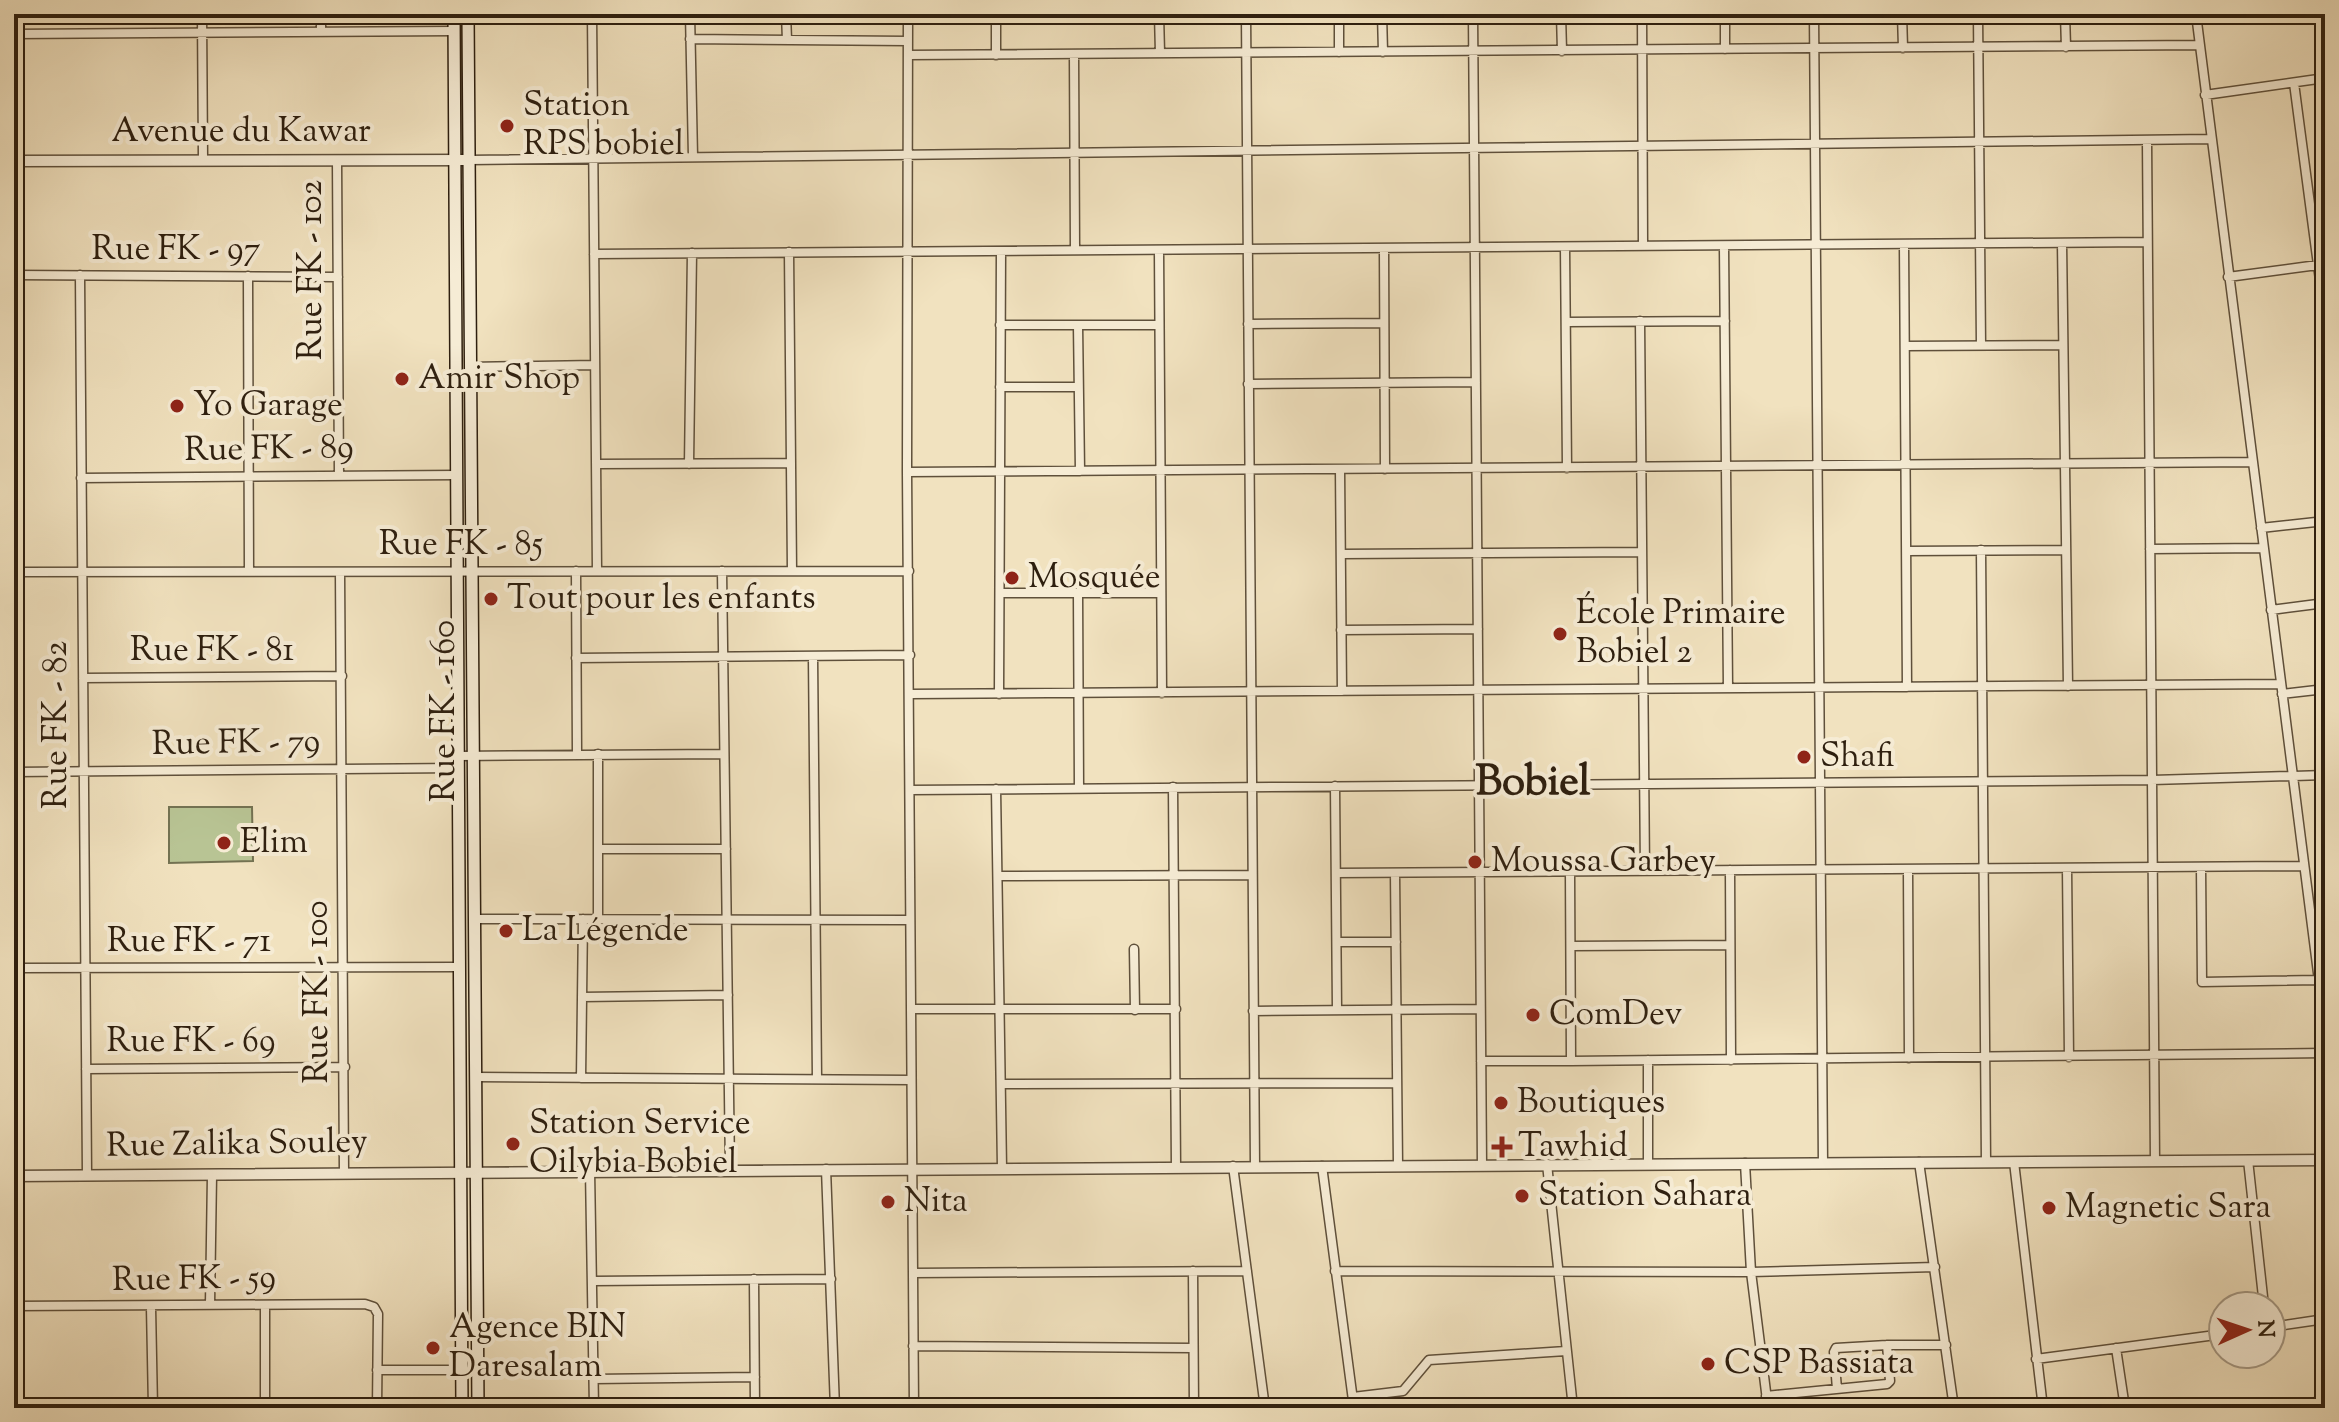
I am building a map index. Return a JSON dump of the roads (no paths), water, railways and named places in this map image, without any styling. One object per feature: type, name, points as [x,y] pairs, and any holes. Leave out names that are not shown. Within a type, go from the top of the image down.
[{"type":"main road","name":"Rue FK - 160","points":[[454,14],[462,1408]]},
{"type":"main road","name":"Rue FK - 160","points":[[468,14],[478,1408]]},
{"type":"street","points":[[202,14],[203,160]]},
{"type":"street","points":[[321,14],[321,32]]},
{"type":"street","points":[[592,14],[597,571]]},
{"type":"street","points":[[690,14],[693,157]]},
{"type":"street","points":[[786,14],[787,40]]},
{"type":"street","points":[[908,14],[907,472],[914,1408]]},
{"type":"street","points":[[996,14],[996,55]]},
{"type":"street","points":[[1159,14],[1160,53]]},
{"type":"street","points":[[1246,14],[1255,1166]]},
{"type":"street","points":[[1339,14],[1339,52]]},
{"type":"street","points":[[1382,14],[1383,52]]},
{"type":"street","points":[[1473,14],[1482,1165]]},
{"type":"street","points":[[1561,14],[1562,51]]},
{"type":"street","points":[[1642,14],[1643,246]]},
{"type":"street","points":[[1725,14],[1725,49]]},
{"type":"street","points":[[1814,14],[1823,1163]]},
{"type":"street","points":[[1902,14],[1903,48]]},
{"type":"street","points":[[1978,14],[1981,345]]},
{"type":"street","points":[[2065,14],[2066,47]]},
{"type":"street","points":[[2196,14],[2325,1028]]},
{"type":"street","points":[[14,34],[454,31]]},
{"type":"street","points":[[690,39],[908,41]]},
{"type":"street","points":[[908,55],[2200,45]]},
{"type":"street","points":[[1074,54],[1075,250]]},
{"type":"street","points":[[2205,95],[2325,78]]},
{"type":"street","points":[[2294,83],[2322,265],[2325,318]]},
{"type":"street","points":[[469,160],[2210,139]]},
{"type":"street","points":[[2147,140],[2155,1161]]},
{"type":"street","name":"Rue FK - 102","points":[[337,160],[339,476]]},
{"type":"street","name":"Avenue du Kawar","points":[[14,161],[469,160]]},
{"type":"street","points":[[594,254],[2147,242]]},
{"type":"street","points":[[2062,243],[2068,686]]},
{"type":"street","points":[[1904,244],[1907,687]]},
{"type":"street","points":[[1724,246],[1728,688]]},
{"type":"street","points":[[1565,247],[1567,468]]},
{"type":"street","points":[[1384,248],[1385,469]]},
{"type":"street","points":[[1159,250],[1158,471],[1162,693]]},
{"type":"street","points":[[999,694],[1001,251]]},
{"type":"street","points":[[789,252],[792,571]]},
{"type":"street","points":[[689,464],[692,253]]},
{"type":"street","points":[[2228,277],[2322,265]]},
{"type":"street","name":"Rue FK - 97","points":[[14,275],[338,277]]},
{"type":"street","name":"Rue FK - 82","points":[[80,275],[87,1175]]},
{"type":"street","points":[[248,276],[249,572]]},
{"type":"street","points":[[1640,321],[1645,871]]},
{"type":"street","points":[[1566,322],[1725,321]]},
{"type":"street","points":[[1248,324],[1384,323]]},
{"type":"street","points":[[1000,325],[1159,325]]},
{"type":"street","points":[[1078,325],[1080,471]]},
{"type":"street","points":[[1905,346],[2063,345]]},
{"type":"street","points":[[470,367],[595,365]]},
{"type":"street","points":[[1248,384],[1476,382]]},
{"type":"street","points":[[1000,387],[1078,387]]},
{"type":"street","points":[[907,472],[2252,462]]},
{"type":"street","points":[[596,464],[791,463]]},
{"type":"street","points":[[1340,469],[1342,691]]},
{"type":"street","name":"Rue FK - 89","points":[[81,478],[457,475]]},
{"type":"street","points":[[2261,528],[2325,521]]},
{"type":"street","points":[[2150,549],[2263,548]]},
{"type":"street","points":[[1981,550],[1986,1162]]},
{"type":"street","points":[[1906,551],[2066,550]]},
{"type":"street","points":[[1341,554],[1642,552]]},
{"type":"street","points":[[576,571],[577,754]]},
{"type":"street","points":[[722,571],[730,1169]]},
{"type":"street","name":"Rue FK - 85","points":[[14,572],[909,571]]},
{"type":"street","name":"Rue FK - 100","points":[[340,572],[344,1172]]},
{"type":"street","points":[[1000,593],[1161,593]]},
{"type":"street","points":[[1078,593],[1079,788]]},
{"type":"street","points":[[2271,610],[2325,603]]},
{"type":"street","points":[[1341,630],[1478,629]]},
{"type":"street","points":[[576,658],[910,655]]},
{"type":"street","points":[[813,656],[817,1079]]},
{"type":"street","name":"Rue FK - 81","points":[[83,678],[342,676]]},
{"type":"street","points":[[910,694],[2281,684]]},
{"type":"street","points":[[2282,694],[2325,689]]},
{"type":"street","points":[[598,754],[598,919]]},
{"type":"street","name":"Rue FK - 79","points":[[14,772],[342,769],[458,762],[473,755],[724,754]]},
{"type":"street","points":[[910,790],[2152,780],[2325,775]]},
{"type":"street","points":[[1335,786],[1337,1010]]},
{"type":"street","points":[[1173,787],[1176,1167]]},
{"type":"street","points":[[996,789],[1002,1168]]},
{"type":"street","points":[[598,849],[726,849]]},
{"type":"street","points":[[1336,873],[2304,866]]},
{"type":"street","points":[[2201,867],[2202,982],[2319,980]]},
{"type":"street","points":[[2067,868],[2069,1057]]},
{"type":"street","points":[[1908,869],[1909,1058]]},
{"type":"street","points":[[1730,870],[1731,1060]]},
{"type":"street","points":[[1570,872],[1571,1061]]},
{"type":"street","points":[[1395,873],[1398,1165]]},
{"type":"street","points":[[998,876],[1252,875]]},
{"type":"street","points":[[475,919],[910,920]]},
{"type":"street","points":[[581,1078],[583,919]]},
{"type":"street","points":[[1337,942],[1396,942]]},
{"type":"street","points":[[1571,946],[1730,945]]},
{"type":"street","points":[[1134,949],[1135,1010]]},
{"type":"street","name":"Rue FK - 71","points":[[14,968],[460,967]]},
{"type":"street","points":[[582,997],[728,995]]},
{"type":"street","points":[[911,1009],[1176,1009]]},
{"type":"street","points":[[1253,1011],[1480,1009]]},
{"type":"street","points":[[1481,1061],[2325,1053]]},
{"type":"street","points":[[1648,1060],[1648,1164]]},
{"type":"street","name":"Rue FK - 69","points":[[86,1069],[345,1067]]},
{"type":"street","points":[[476,1077],[911,1080]]},
{"type":"street","points":[[1001,1084],[1176,1086],[1397,1083]]},
{"type":"street","points":[[2248,1160],[2262,1290]]},
{"type":"street","name":"Rue Zalika Souley","points":[[14,1176],[2325,1160]]},
{"type":"street","points":[[1919,1162],[1954,1408]]},
{"type":"street","points":[[2014,1162],[2043,1408]]},
{"type":"street","points":[[1745,1163],[1751,1272],[1768,1408]]},
{"type":"street","points":[[1547,1164],[1573,1408]]},
{"type":"street","points":[[1233,1166],[1265,1408]]},
{"type":"street","points":[[1322,1166],[1354,1408]]},
{"type":"street","points":[[826,1169],[835,1408]]},
{"type":"street","points":[[590,1170],[594,1408]]},
{"type":"street","points":[[210,1305],[212,1175]]},
{"type":"street","points":[[1335,1271],[1751,1272],[1935,1267]]},
{"type":"street","points":[[1193,1271],[1194,1408]]},
{"type":"street","points":[[913,1273],[1247,1271]]},
{"type":"street","points":[[754,1279],[755,1408]]},
{"type":"street","points":[[593,1281],[831,1279]]},
{"type":"street","name":"Rue FK - 59","points":[[14,1306],[365,1304],[374,1307],[378,1314],[377,1370]]},
{"type":"street","points":[[265,1305],[265,1408]]},
{"type":"street","points":[[151,1307],[153,1408]]},
{"type":"street","points":[[2287,1325],[2325,1319]]},
{"type":"street","points":[[2036,1359],[2207,1336]]},
{"type":"street","points":[[1766,1396],[1888,1384],[1887,1345]]},
{"type":"street","points":[[1837,1389],[1836,1348],[1946,1345]]},
{"type":"street","points":[[913,1346],[1193,1348]]},
{"type":"street","points":[[2116,1348],[2125,1408]]},
{"type":"street","points":[[1353,1397],[1403,1391],[1429,1360],[1566,1351]]},
{"type":"street","points":[[377,1408],[377,1370],[463,1370]]},
{"type":"street","points":[[594,1379],[755,1377]]},
{"type":"street","points":[[2270,1408],[2325,1401]]},
{"type":"place","name":"Station RPS bobiel","points":[[507,126]]},
{"type":"place","name":"Amir Shop","points":[[402,379]]},
{"type":"place","name":"Yo Garage","points":[[177,406]]},
{"type":"place","name":"Mosquée","points":[[1012,578]]},
{"type":"place","name":"Tout pour les enfants","points":[[491,599]]},
{"type":"place","name":"École Primaire Bobiel 2","points":[[1560,634]]},
{"type":"place","name":"Shafi","points":[[1804,757]]},
{"type":"place","name":"Elim","points":[[224,843]]},
{"type":"place","name":"Moussa Garbey","points":[[1475,862]]},
{"type":"place","name":"La Légende","points":[[506,931]]},
{"type":"place","name":"ComDev","points":[[1533,1015]]},
{"type":"place","name":"Boutiques","points":[[1501,1103]]},
{"type":"place","name":"Station Service Oilybia Bobiel","points":[[513,1144]]},
{"type":"place","name":"Tawhid","points":[[1502,1147]]},
{"type":"place","name":"Station Sahara","points":[[1522,1196]]},
{"type":"place","name":"Nita","points":[[888,1202]]},
{"type":"place","name":"Magnetic Sara","points":[[2049,1208]]},
{"type":"place","name":"Agence BIN Daresalam","points":[[433,1348]]},
{"type":"place","name":"CSP Bassiata","points":[[1708,1364]]},
{"type":"district","name":"Bobiel","points":[[1533,784]]}]
